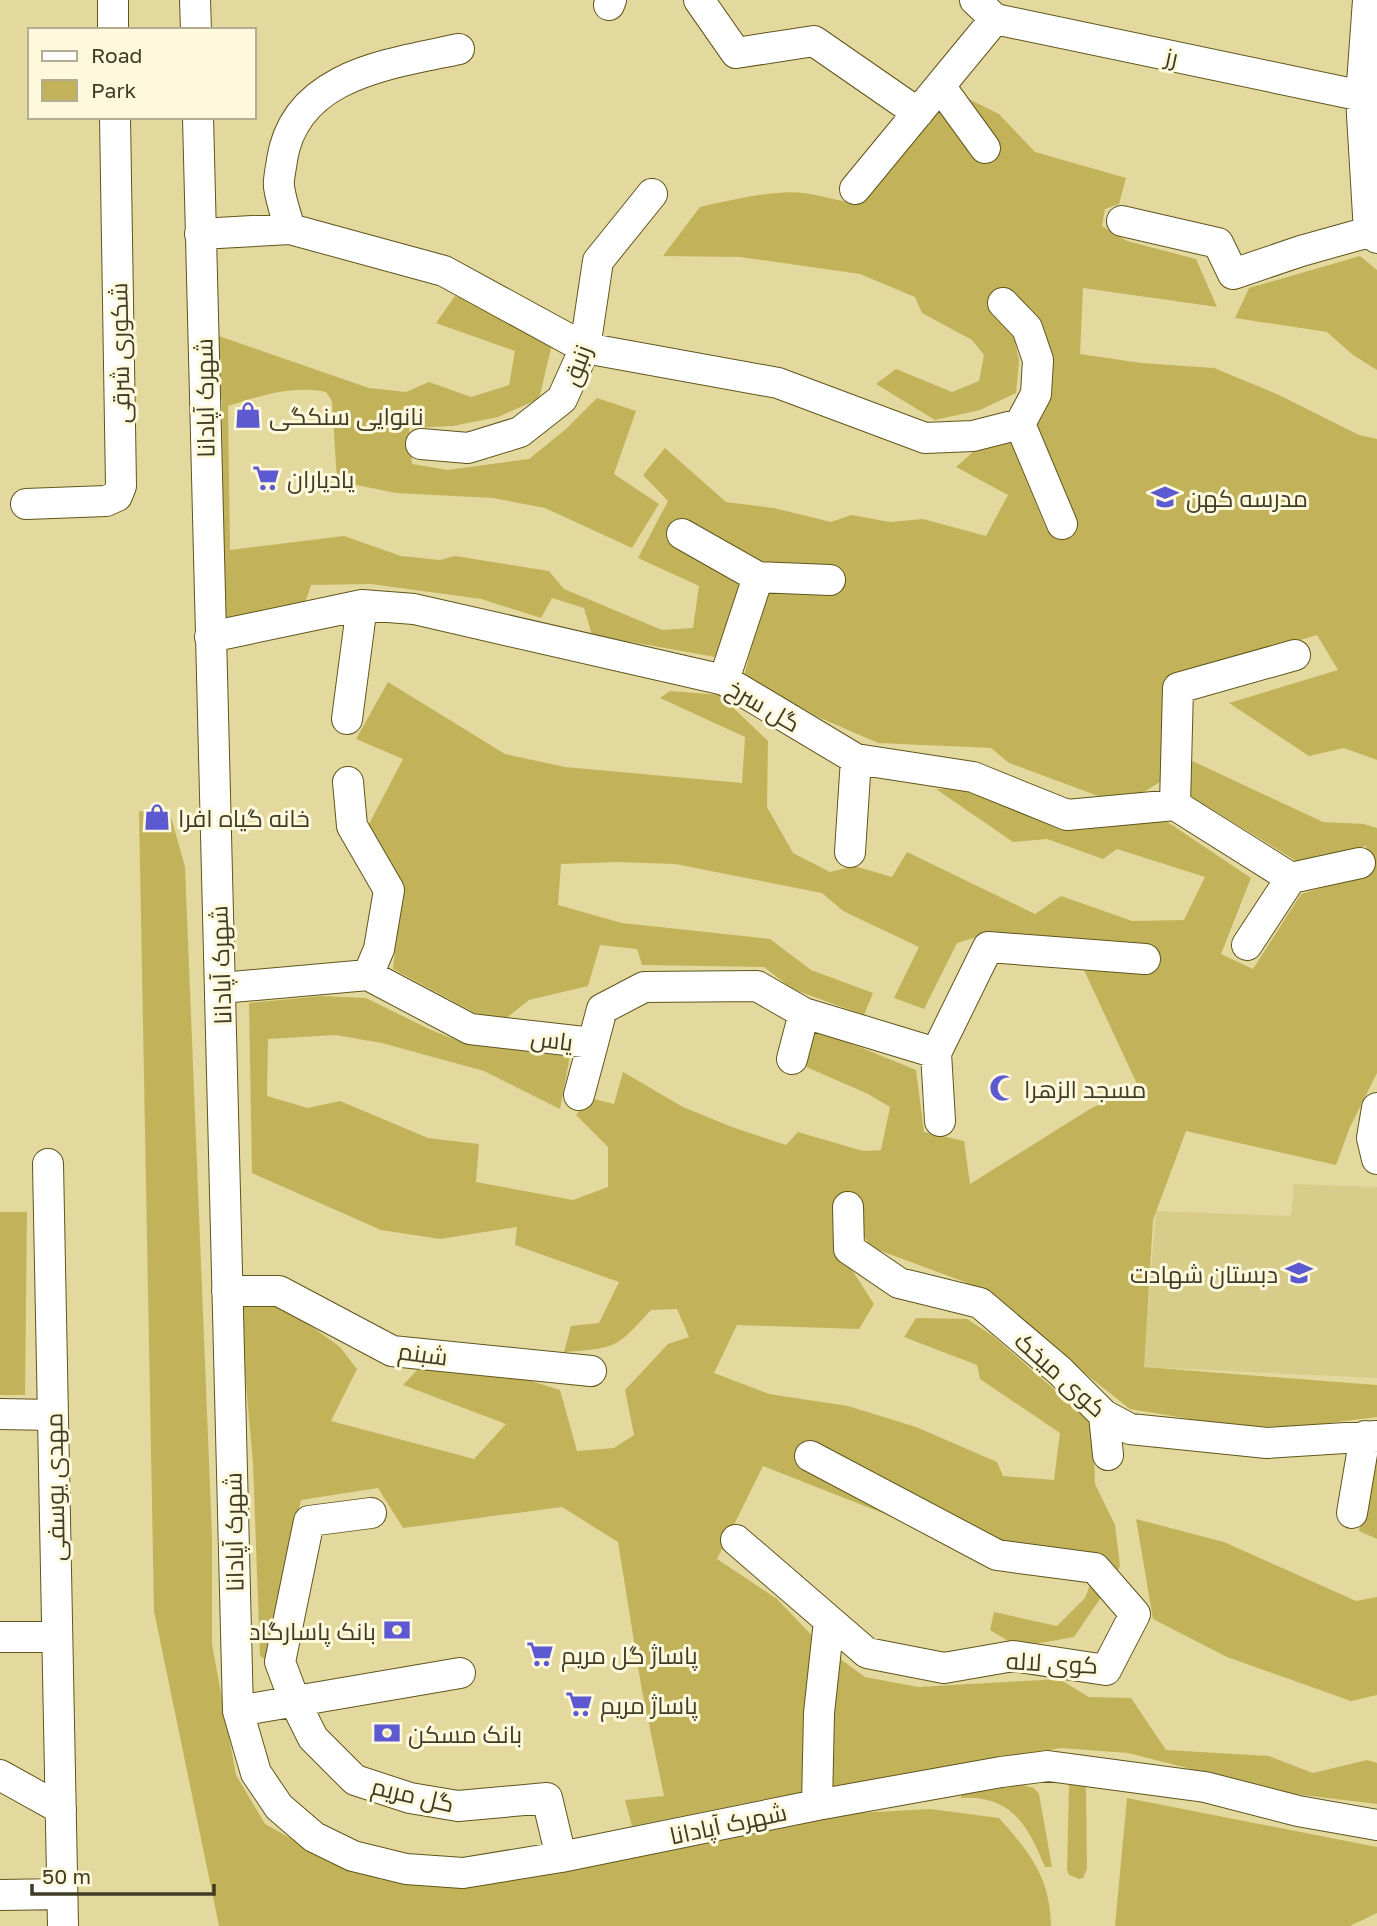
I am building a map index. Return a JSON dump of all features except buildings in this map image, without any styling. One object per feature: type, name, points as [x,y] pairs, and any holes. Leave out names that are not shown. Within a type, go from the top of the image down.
[{"type":"street","points":[[113,0],[113,28]]},
{"type":"street","points":[[195,0],[196,28]]},
{"type":"street","points":[[699,0],[736,53],[814,41],[918,113]]},
{"type":"street","points":[[1122,221],[1218,243],[1233,274],[1301,251],[1373,235],[1368,0]]},
{"type":"street","points":[[855,189],[940,86],[985,9]]},
{"type":"street","name":"رز","points":[[985,9],[1369,97]]},
{"type":"street","points":[[290,229],[278,185],[285,141],[309,103],[346,78],[387,65],[459,49]]},
{"type":"street","points":[[940,86],[985,148]]},
{"type":"street","name":"شکوری شرقی","points":[[26,504],[106,501],[117,496],[121,486],[115,119]]},
{"type":"street","name":"شهرک آپادانا","points":[[198,119],[238,1711],[256,1773],[279,1807],[314,1837],[353,1856],[406,1868],[463,1873],[561,1857],[817,1805],[1048,1766],[1205,1787],[1298,1811],[1377,1825]]},
{"type":"street","name":"زنبق","points":[[421,444],[468,448],[520,432],[562,398],[586,348],[598,261],[652,194]]},
{"type":"street","points":[[200,234],[290,229],[444,271],[586,348],[778,383],[925,438],[974,436],[1020,424],[1036,394],[1038,360],[1027,328],[1003,303]]},
{"type":"street","points":[[1020,424],[1062,524]]},
{"type":"street","points":[[682,534],[758,577],[830,580]]},
{"type":"street","points":[[724,680],[758,577]]},
{"type":"street","points":[[347,719],[362,605]]},
{"type":"street","name":"گل سرخ","points":[[210,637],[362,605],[414,609],[724,680],[856,759],[973,777],[1067,815],[1175,804]]},
{"type":"street","points":[[1292,878],[1175,804],[1178,688],[1295,654]]},
{"type":"street","points":[[849,852],[856,759]]},
{"type":"street","points":[[221,988],[368,975],[379,949],[389,890],[352,826],[348,782]]},
{"type":"street","points":[[1247,945],[1292,878],[1360,863]]},
{"type":"street","points":[[940,1121],[936,1053],[988,947],[1145,959]]},
{"type":"street","name":"یاس","points":[[368,975],[470,1029],[593,1043],[602,1009],[644,987],[757,986],[804,1013],[936,1053]]},
{"type":"street","points":[[792,1059],[804,1013]]},
{"type":"street","points":[[579,1095],[593,1043]]},
{"type":"street","points":[[1377,1108],[1372,1138],[1377,1159]]},
{"type":"street","name":"مهدی یوسفی","points":[[48,1164],[63,1926]]},
{"type":"street","name":"کوی میخک","points":[[848,1207],[849,1249],[899,1283],[980,1303],[1060,1371],[1104,1415],[1130,1429],[1267,1443],[1371,1436]]},
{"type":"street","name":"شبنم","points":[[227,1291],[279,1291],[392,1351],[591,1371]]},
{"type":"street","points":[[0,1414],[53,1415]]},
{"type":"street","points":[[1104,1415],[1108,1455]]},
{"type":"street","points":[[1352,1513],[1371,1436]]},
{"type":"street","name":"کوی لاله","points":[[736,1539],[867,1653],[944,1668],[1013,1656],[1106,1670],[1135,1614],[1096,1568],[997,1555],[810,1457]]},
{"type":"street","name":"گل مریم","points":[[371,1513],[309,1521],[280,1662],[295,1702],[313,1738],[355,1780],[410,1798],[458,1806],[547,1798],[561,1857]]},
{"type":"street","points":[[817,1805],[819,1713],[830,1620]]},
{"type":"street","points":[[0,1637],[57,1637]]},
{"type":"street","points":[[238,1711],[460,1673]]},
{"type":"street","points":[[0,1775],[61,1809]]},
{"type":"street","points":[[0,1895],[62,1894]]},
{"type":"shaded area","points":[[1294,1184],[1377,1187],[1377,1378],[1143,1367],[1156,1211],[1291,1216]]},
{"type":"green space","points":[[967,98],[999,114],[1035,152],[1126,178],[1119,204],[1105,209],[1102,226],[1127,241],[1196,259],[1217,307],[1083,288],[1080,354],[1141,363],[1214,368],[1279,395],[1359,435],[1377,439],[1377,760],[1344,748],[1309,756],[1229,703],[1338,670],[1317,635],[1171,679],[1166,778],[1141,794],[1101,797],[1009,763],[991,748],[878,743],[818,717],[744,676],[766,591],[763,565],[679,519],[666,539],[741,582],[715,657],[592,635],[584,608],[552,598],[541,618],[481,599],[371,584],[311,585],[304,606],[223,625],[222,404],[213,334],[369,388],[406,392],[429,382],[471,397],[509,385],[515,351],[436,323],[455,296],[502,312],[552,344],[539,399],[498,417],[453,426],[409,428],[412,464],[448,470],[529,459],[566,429],[597,398],[636,411],[614,474],[659,504],[632,548],[545,508],[493,498],[396,493],[337,481],[332,401],[326,392],[302,390],[264,395],[228,406],[230,550],[344,536],[401,556],[440,560],[455,556],[549,571],[564,589],[662,630],[693,628],[699,586],[638,558],[668,501],[643,475],[665,448],[726,502],[774,508],[831,522],[851,515],[890,522],[923,519],[986,536],[1008,495],[956,467],[974,451],[1011,442],[1047,531],[1073,534],[1032,422],[1035,320],[1000,288],[989,300],[1013,332],[1019,361],[1016,393],[980,410],[935,420],[876,384],[896,369],[952,392],[979,381],[984,355],[972,340],[922,313],[915,297],[860,274],[740,257],[663,256],[700,207],[751,196],[792,192],[862,203],[938,105],[975,161],[992,159]]},
{"type":"green space","points":[[1360,256],[1377,270],[1377,370],[1353,355],[1327,332],[1235,318],[1249,288]]},
{"type":"green space","points":[[388,682],[505,754],[565,767],[742,783],[745,737],[660,698],[670,691],[720,695],[768,741],[767,807],[793,853],[830,872],[854,866],[892,877],[907,852],[1035,914],[1061,896],[1132,921],[1184,920],[1205,877],[1117,849],[1103,859],[1047,839],[1013,842],[936,789],[984,790],[1160,817],[1251,878],[1221,954],[1253,969],[1301,894],[1369,873],[1366,846],[1298,862],[1190,796],[1186,758],[1323,822],[1364,824],[1377,828],[1377,1073],[1350,1127],[1336,1165],[1186,1131],[1153,1220],[1144,1367],[1377,1385],[1377,1417],[1296,1427],[1232,1426],[1130,1409],[965,1282],[870,1247],[856,1220],[850,1192],[841,1200],[841,1253],[874,1304],[859,1329],[737,1325],[714,1373],[769,1394],[848,1406],[916,1427],[997,1462],[1003,1476],[1054,1480],[1060,1433],[980,1379],[977,1365],[904,1337],[916,1318],[967,1319],[993,1336],[1093,1423],[1095,1484],[1115,1525],[1120,1566],[1074,1637],[1018,1647],[990,1630],[994,1612],[1057,1626],[1085,1598],[1093,1577],[918,1527],[763,1466],[717,1559],[777,1599],[820,1644],[865,1677],[918,1687],[1059,1679],[1089,1697],[1131,1698],[1166,1750],[1269,1756],[1313,1773],[1367,1760],[1377,1763],[1377,1804],[1286,1793],[1128,1753],[1061,1748],[766,1799],[632,1826],[625,1800],[664,1796],[642,1691],[618,1542],[562,1507],[403,1528],[378,1488],[301,1500],[275,1627],[271,1663],[260,1656],[253,1463],[239,1304],[279,1303],[340,1347],[357,1369],[331,1421],[474,1459],[506,1424],[403,1385],[420,1367],[528,1380],[560,1390],[577,1451],[614,1448],[634,1435],[625,1390],[668,1344],[689,1337],[677,1309],[651,1310],[614,1344],[564,1352],[571,1326],[599,1323],[619,1282],[515,1245],[517,1227],[440,1239],[381,1230],[252,1173],[249,1003],[321,996],[366,998],[464,1043],[570,1056],[560,1109],[484,1071],[382,1043],[335,1035],[268,1039],[267,1096],[308,1108],[340,1101],[428,1138],[479,1144],[476,1182],[573,1200],[608,1187],[608,1147],[576,1115],[590,1098],[614,1104],[623,1072],[683,1107],[786,1145],[798,1132],[863,1151],[881,1150],[890,1107],[868,1094],[802,1065],[813,1028],[916,1070],[924,1132],[964,1141],[970,1184],[1090,1109],[1138,1086],[1083,968],[1155,968],[1153,945],[990,933],[957,943],[924,1009],[894,998],[919,947],[843,911],[822,893],[675,864],[561,864],[558,905],[622,923],[770,939],[811,970],[873,993],[864,1015],[792,989],[764,967],[642,965],[637,949],[600,945],[588,986],[529,1000],[504,1020],[475,1013],[393,969],[402,881],[368,826],[403,759],[356,739]]},
{"type":"green space","points":[[139,811],[171,817],[185,867],[212,1536],[212,1644],[236,1775],[265,1824],[319,1854],[382,1880],[458,1888],[653,1854],[840,1814],[930,1809],[999,1818],[1036,1867],[1047,1893],[1051,1926],[219,1926],[154,1611]]},
{"type":"green space","points":[[0,1212],[27,1212],[25,1395],[0,1395]]},
{"type":"green space","points":[[1377,1455],[1377,1539],[1359,1531]]},
{"type":"green space","points":[[1136,1519],[1224,1542],[1356,1601],[1377,1597],[1377,1695],[1351,1701],[1227,1657],[1153,1619]]},
{"type":"green space","points":[[1070,1783],[1085,1784],[1086,1790],[1087,1869],[1083,1878],[1079,1879],[1069,1875],[1067,1870]]},
{"type":"green space","points":[[1022,1785],[1034,1788],[1039,1794],[1052,1867],[1045,1867],[1024,1826],[1006,1808],[979,1798],[961,1798],[961,1789]]},
{"type":"green space","points":[[1127,1798],[1377,1847],[1377,1913],[1350,1926],[1115,1926]]},
{"type":"place","name":"نانوایی سنکگی","points":[[248,415]]},
{"type":"place","name":"یادیاران","points":[[266,478]]},
{"type":"place","name":"مدرسه کهن","points":[[1165,497]]},
{"type":"place","name":"خانه گیاه افرا","points":[[157,817]]},
{"type":"place","name":"مسجد الزهرا","points":[[1003,1088]]},
{"type":"place","name":"دبستان شهادت","points":[[1299,1273]]},
{"type":"place","name":"بانک پاسارگاد","points":[[397,1630]]},
{"type":"place","name":"پاساژ گل مریم","points":[[540,1654]]},
{"type":"place","name":"پاساژ مریم","points":[[579,1704]]},
{"type":"place","name":"بانک مسکن","points":[[387,1733]]}]
